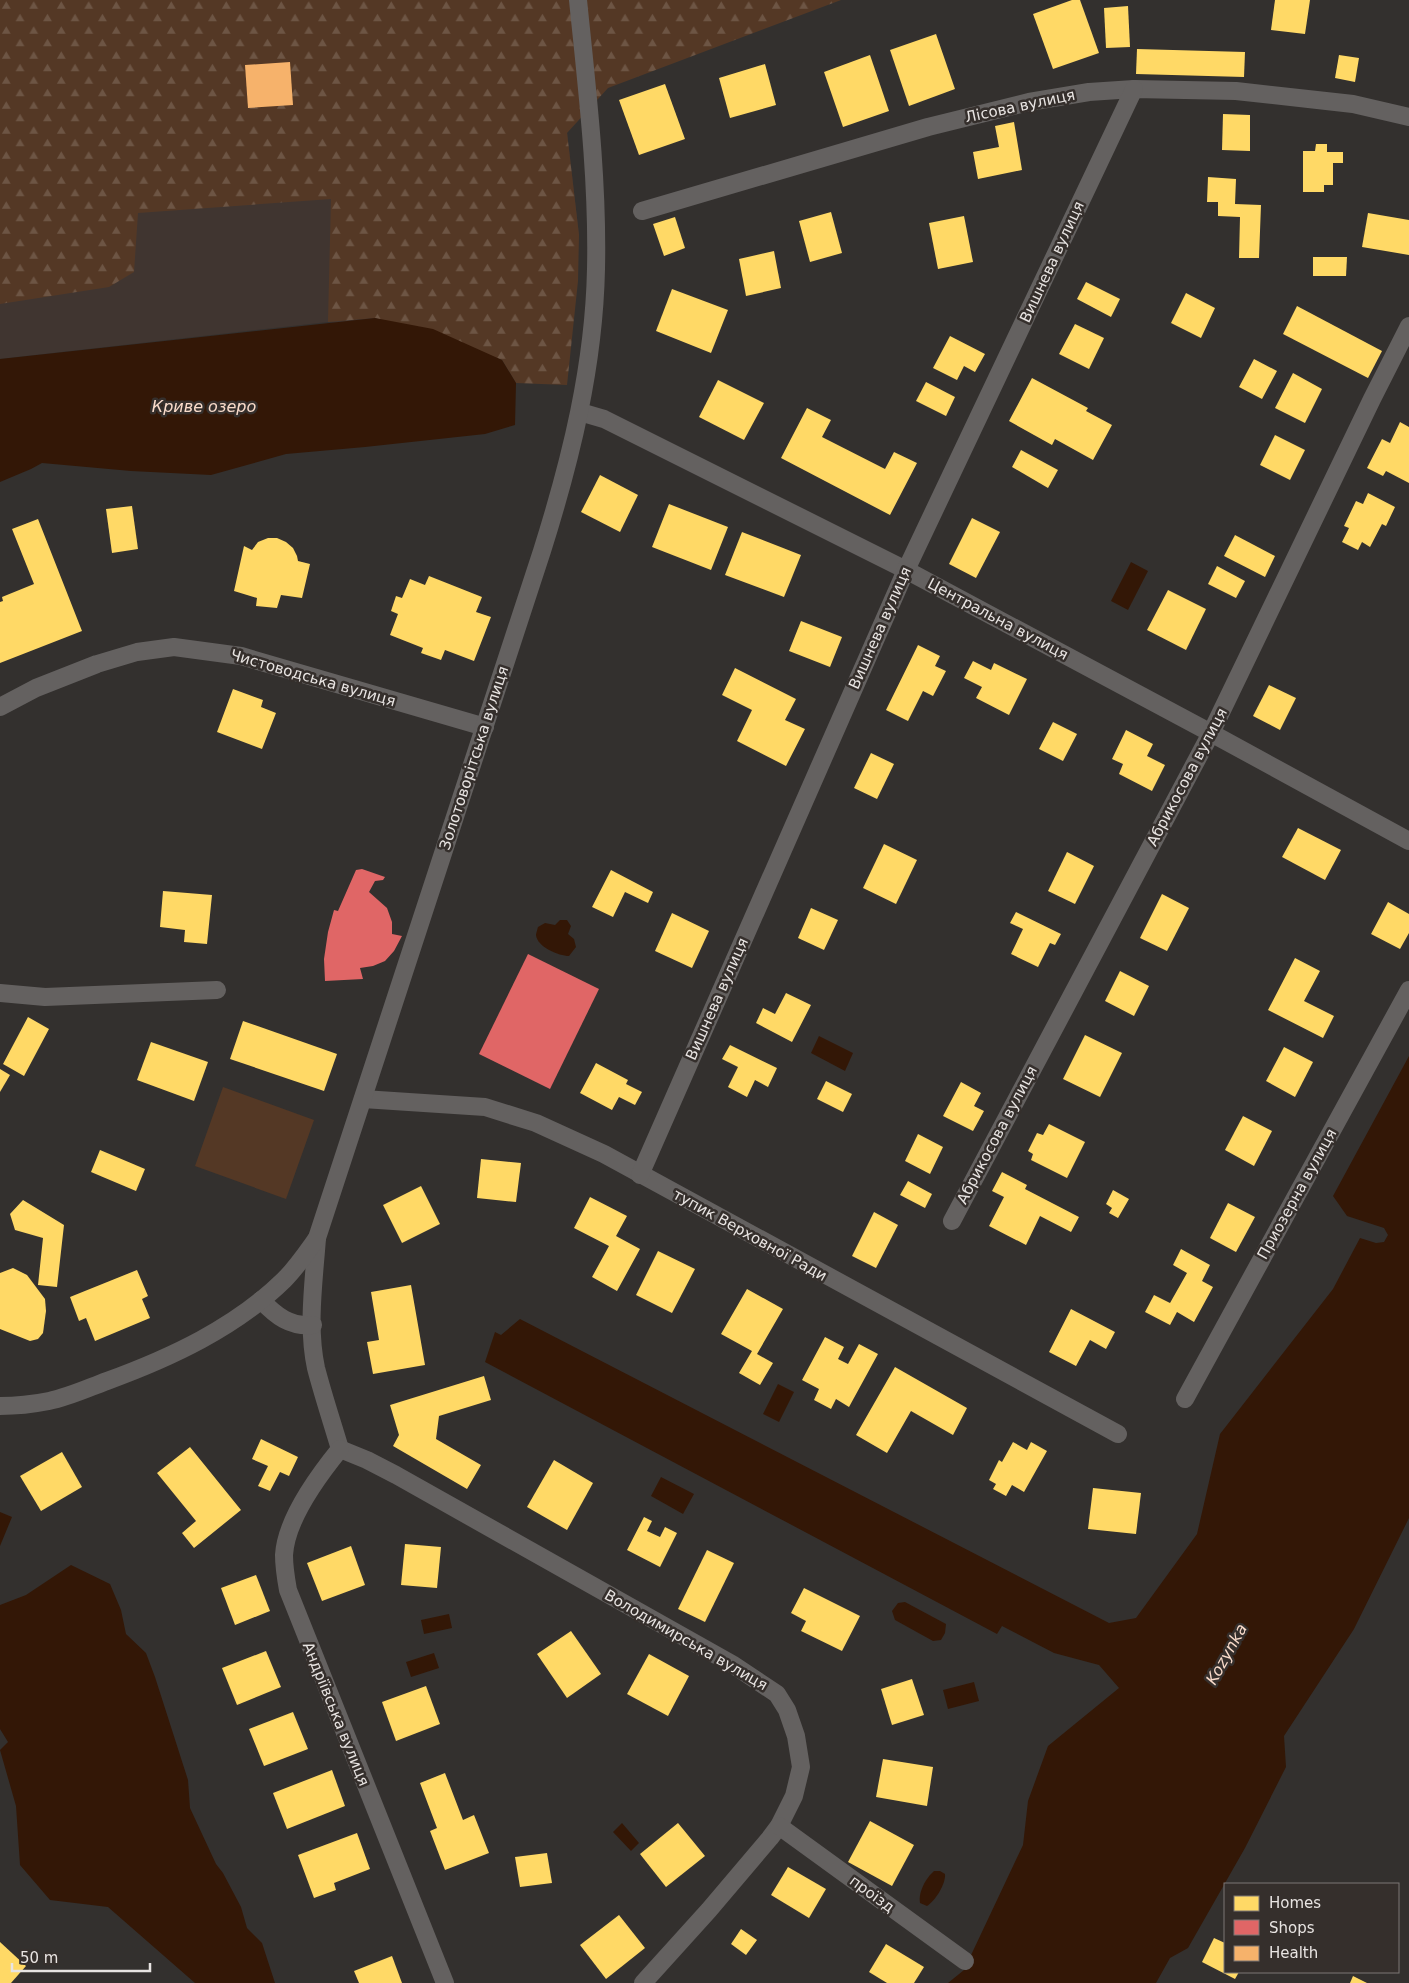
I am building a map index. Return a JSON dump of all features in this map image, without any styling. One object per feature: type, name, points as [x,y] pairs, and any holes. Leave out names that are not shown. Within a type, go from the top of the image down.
[{"type":"street","name":"Золотоворітська вулиця","points":[[340,1449],[316,1368],[313,1325],[317,1238],[554,513],[580,412],[592,323],[596,269],[594,165],[578,0]]},
{"type":"street","name":"Лісова вулиця","points":[[642,210],[979,114],[1029,102],[1089,92],[1134,89],[1236,91],[1353,104],[1409,117]]},
{"type":"street","name":"Вишнева вулиця","points":[[640,1174],[906,570],[1134,89]]},
{"type":"street","name":"Абрикосова вулиця","points":[[952,1221],[1211,733],[1409,326]]},
{"type":"street","name":"Центральна вулиця","points":[[580,412],[604,419],[906,570],[1211,733],[1409,842]]},
{"type":"street","name":"Чистоводська вулиця","points":[[0,707],[36,688],[97,664],[137,652],[174,647],[241,656],[485,727]]},
{"type":"street","points":[[0,992],[45,997],[217,990]]},
{"type":"street","name":"Приозерна вулиця","points":[[1186,1399],[1409,990]]},
{"type":"street","name":"тупик Верховної Ради","points":[[363,1099],[485,1107],[536,1123],[604,1154],[1118,1434]]},
{"type":"street","name":"Золотоворітська вулиця","points":[[0,1406],[49,1401],[72,1395],[140,1370],[205,1337],[261,1300],[296,1267],[317,1238]]},
{"type":"street","points":[[261,1300],[273,1313],[288,1323],[301,1326],[313,1325]]},
{"type":"street","name":"Володимирська вулиця","points":[[340,1449],[396,1475],[732,1664],[777,1694],[792,1722],[796,1736],[801,1767],[794,1796],[779,1826],[709,1910],[643,1983]]},
{"type":"street","name":"Андріївська вулиця","points":[[340,1449],[316,1478],[287,1537],[284,1554],[284,1572],[288,1590],[445,1983]]},
{"type":"street","name":"проїзд","points":[[779,1826],[965,1961]]},
{"type":"shaded area","points":[[0,0],[552,0],[579,235],[493,356],[433,329],[328,322],[0,359]]},
{"type":"green space","points":[[0,0],[841,0],[608,88],[567,133],[579,235],[578,281],[567,385],[516,383],[502,360],[375,318],[328,322],[331,199],[138,213],[134,272],[109,287],[0,304]]},
{"type":"green space","points":[[223,1087],[314,1120],[286,1199],[195,1166]]},
{"type":"water","name":"Криве озеро","points":[[375,318],[433,329],[502,360],[516,383],[515,425],[485,434],[286,454],[211,475],[131,471],[42,463],[0,482],[0,359]]},
{"type":"water","points":[[1131,562],[1148,571],[1128,610],[1111,601]]},
{"type":"water","points":[[560,920],[567,920],[571,926],[568,934],[574,939],[576,947],[569,956],[554,953],[544,947],[536,935],[538,927],[545,923],[555,925]]},
{"type":"water","points":[[819,1036],[853,1053],[845,1071],[811,1053]]},
{"type":"water","name":"Kozynka","points":[[1409,1056],[1409,1518],[1354,1629],[1284,1736],[1286,1767],[1245,1848],[1188,1948],[1170,1958],[1156,1983],[948,1983],[964,1970],[1023,1845],[1028,1801],[1048,1746],[1119,1688],[1099,1665],[1054,1653],[1002,1626],[997,1634],[485,1362],[495,1332],[501,1335],[520,1319],[1109,1623],[1136,1618],[1197,1534],[1220,1434],[1333,1289],[1360,1238],[1376,1243],[1384,1242],[1388,1235],[1384,1228],[1347,1216],[1333,1196]]},
{"type":"water","points":[[778,1384],[794,1392],[779,1422],[763,1414]]},
{"type":"water","points":[[661,1477],[694,1494],[683,1514],[651,1496]]},
{"type":"water","points":[[0,1512],[12,1517],[0,1546]]},
{"type":"water","points":[[71,1565],[110,1584],[121,1610],[126,1634],[146,1653],[188,1780],[190,1808],[216,1864],[223,1873],[241,1907],[247,1928],[262,1943],[275,1983],[195,1983],[108,1907],[50,1900],[20,1865],[16,1806],[0,1750],[8,1742],[0,1729],[0,1605],[26,1595]]},
{"type":"water","points":[[905,1602],[946,1624],[945,1633],[941,1640],[933,1641],[895,1620],[892,1611],[898,1603]]},
{"type":"water","points":[[449,1614],[452,1628],[424,1634],[421,1620]]},
{"type":"water","points":[[434,1653],[439,1668],[411,1677],[406,1662]]},
{"type":"water","points":[[974,1682],[979,1701],[948,1709],[943,1690]]},
{"type":"water","points":[[622,1823],[639,1843],[631,1851],[613,1832]]},
{"type":"water","points":[[934,1871],[940,1871],[945,1874],[944,1883],[927,1906],[920,1903],[920,1894],[928,1877]]},
{"type":"building: Homes","points":[[1072,0],[1080,0],[1099,53],[1053,69],[1033,14]]},
{"type":"building: Homes","points":[[1275,0],[1310,0],[1305,34],[1271,30]]},
{"type":"building: Homes","points":[[1128,6],[1130,47],[1106,48],[1104,8]]},
{"type":"building: Homes","points":[[936,34],[955,89],[909,106],[890,50]]},
{"type":"building: Homes","points":[[1137,49],[1245,52],[1244,77],[1136,74]]},
{"type":"building: Homes","points":[[870,55],[889,111],[843,127],[824,72]]},
{"type":"building: Homes","points":[[1339,55],[1359,58],[1355,82],[1335,78]]},
{"type":"building: Homes","points":[[765,64],[776,105],[730,118],[719,78]]},
{"type":"building: Homes","points":[[665,84],[685,139],[639,155],[619,100]]},
{"type":"building: Homes","points":[[1223,114],[1250,115],[1250,151],[1222,150]]},
{"type":"building: Homes","points":[[1014,122],[1022,170],[978,179],[973,152],[999,147],[995,126]]},
{"type":"building: Homes","points":[[1316,144],[1327,144],[1327,152],[1343,152],[1343,163],[1333,163],[1333,185],[1324,185],[1324,192],[1303,192],[1303,151],[1315,151]]},
{"type":"building: Homes","points":[[1208,177],[1236,179],[1235,204],[1261,205],[1259,258],[1239,258],[1240,217],[1218,216],[1218,202],[1207,202]]},
{"type":"building: Homes","points":[[831,212],[842,253],[810,262],[799,221]]},
{"type":"building: Homes","points":[[1368,213],[1409,220],[1409,255],[1362,247]]},
{"type":"building: Homes","points":[[964,216],[973,262],[938,269],[929,223]]},
{"type":"building: Homes","points":[[675,217],[685,248],[664,256],[653,224]]},
{"type":"building: Homes","points":[[774,251],[781,288],[746,296],[739,259]]},
{"type":"building: Homes","points":[[1313,257],[1347,257],[1346,276],[1313,276]]},
{"type":"building: Homes","points":[[1086,282],[1120,299],[1111,317],[1077,299]]},
{"type":"building: Homes","points":[[672,289],[728,310],[711,353],[656,331]]},
{"type":"building: Homes","points":[[1186,293],[1215,308],[1201,338],[1171,323]]},
{"type":"building: Homes","points":[[1297,306],[1382,351],[1368,378],[1283,334]]},
{"type":"building: Homes","points":[[1075,324],[1104,338],[1089,369],[1059,354]]},
{"type":"building: Homes","points":[[950,336],[985,354],[975,372],[964,366],[957,380],[933,368]]},
{"type":"building: Homes","points":[[1254,359],[1277,371],[1262,399],[1239,387]]},
{"type":"building: Homes","points":[[1293,373],[1322,389],[1305,423],[1275,408]]},
{"type":"building: Homes","points":[[1032,378],[1088,408],[1086,411],[1112,425],[1093,460],[1055,439],[1052,445],[1009,421]]},
{"type":"building: Homes","points":[[718,380],[764,403],[744,440],[699,417]]},
{"type":"building: Homes","points":[[926,382],[955,397],[946,416],[916,401]]},
{"type":"building: Homes","points":[[807,408],[831,420],[822,437],[885,469],[894,452],[917,463],[890,515],[781,458]]},
{"type":"building: Homes","points":[[1400,422],[1409,427],[1409,483],[1386,471],[1383,476],[1367,468],[1382,439],[1390,443]]},
{"type":"building: Homes","points":[[1275,435],[1305,450],[1290,480],[1260,465]]},
{"type":"building: Homes","points":[[1021,450],[1058,470],[1048,488],[1012,467]]},
{"type":"building: Homes","points":[[600,475],[638,495],[620,532],[581,512]]},
{"type":"building: Homes","points":[[1368,493],[1395,507],[1386,526],[1382,524],[1370,547],[1362,542],[1358,550],[1342,542],[1349,528],[1344,526],[1356,501],[1363,504]]},
{"type":"building: Homes","points":[[669,504],[728,527],[711,570],[652,547]]},
{"type":"building: Homes","points":[[132,506],[138,549],[112,553],[106,509]]},
{"type":"building: Homes","points":[[972,518],[1000,532],[976,578],[949,564]]},
{"type":"building: Homes","points":[[38,519],[82,631],[0,663],[0,602],[3,601],[2,597],[34,584],[12,529]]},
{"type":"building: Homes","points":[[742,532],[801,555],[784,597],[725,575]]},
{"type":"building: Homes","points":[[1235,535],[1275,556],[1265,577],[1224,556]]},
{"type":"building: Homes","points":[[268,538],[277,538],[286,542],[293,548],[298,561],[310,564],[302,598],[281,595],[277,608],[256,606],[257,598],[234,591],[244,546],[252,550],[258,542]]},
{"type":"building: Homes","points":[[1217,566],[1245,581],[1236,598],[1208,584]]},
{"type":"building: Homes","points":[[429,576],[482,597],[476,612],[491,617],[474,661],[445,650],[441,660],[421,653],[423,648],[390,635],[398,614],[391,611],[396,596],[402,598],[410,579],[425,585]]},
{"type":"building: Homes","points":[[1168,590],[1206,609],[1186,650],[1147,630]]},
{"type":"building: Homes","points":[[801,621],[842,637],[830,667],[789,651]]},
{"type":"building: Homes","points":[[918,645],[940,656],[935,666],[946,671],[933,696],[923,691],[908,721],[886,710]]},
{"type":"building: Homes","points":[[973,661],[991,670],[994,663],[1027,679],[1009,715],[976,698],[982,687],[964,678]]},
{"type":"building: Homes","points":[[735,668],[796,699],[785,720],[805,729],[786,766],[737,741],[752,710],[722,695]]},
{"type":"building: Homes","points":[[1269,685],[1296,698],[1280,730],[1253,716]]},
{"type":"building: Homes","points":[[233,689],[263,700],[261,707],[276,713],[262,749],[217,732]]},
{"type":"building: Homes","points":[[1053,722],[1077,734],[1063,761],[1039,749]]},
{"type":"building: Homes","points":[[1126,730],[1153,744],[1147,756],[1165,765],[1152,791],[1119,774],[1123,764],[1112,759]]},
{"type":"building: Homes","points":[[871,753],[894,764],[877,799],[854,788]]},
{"type":"building: Homes","points":[[1298,828],[1341,850],[1325,880],[1282,857]]},
{"type":"building: Homes","points":[[884,844],[917,860],[896,904],[863,888]]},
{"type":"building: Homes","points":[[1067,852],[1094,866],[1075,904],[1048,891]]},
{"type":"building: Homes","points":[[611,870],[653,892],[648,903],[625,892],[613,917],[592,907]]},
{"type":"building: Homes","points":[[163,891],[212,895],[207,944],[184,942],[185,930],[160,927]]},
{"type":"building: Homes","points":[[1162,894],[1189,908],[1167,951],[1140,938]]},
{"type":"building: Homes","points":[[1388,902],[1409,914],[1409,933],[1400,949],[1371,934]]},
{"type":"building: Homes","points":[[811,908],[838,920],[824,950],[798,938]]},
{"type":"building: Homes","points":[[1016,912],[1061,934],[1055,945],[1050,943],[1038,967],[1011,954],[1023,929],[1010,923]]},
{"type":"building: Homes","points":[[672,913],[709,931],[692,968],[655,951]]},
{"type":"building: Homes","points":[[1295,958],[1320,971],[1304,1001],[1334,1016],[1323,1038],[1268,1010]]},
{"type":"building: Homes","points":[[1120,971],[1149,986],[1134,1016],[1105,1001]]},
{"type":"building: Homes","points":[[786,993],[811,1005],[792,1042],[756,1023],[763,1008],[775,1014]]},
{"type":"building: Homes","points":[[28,1017],[49,1029],[24,1076],[3,1064]]},
{"type":"building: Homes","points":[[243,1021],[337,1054],[324,1091],[230,1059]]},
{"type":"building: Homes","points":[[1085,1035],[1122,1053],[1100,1097],[1063,1079]]},
{"type":"building: Homes","points":[[151,1042],[208,1062],[194,1101],[137,1080]]},
{"type":"building: Homes","points":[[730,1045],[777,1068],[768,1087],[755,1080],[747,1097],[728,1087],[738,1067],[722,1059]]},
{"type":"building: Homes","points":[[1284,1047],[1313,1062],[1295,1097],[1266,1081]]},
{"type":"building: Homes","points":[[596,1063],[628,1080],[626,1084],[642,1092],[635,1105],[619,1097],[612,1110],[580,1093]]},
{"type":"building: Homes","points":[[0,1069],[10,1075],[0,1092]]},
{"type":"building: Homes","points":[[826,1081],[852,1094],[843,1112],[817,1099]]},
{"type":"building: Homes","points":[[961,1082],[981,1093],[974,1106],[984,1111],[973,1131],[943,1116]]},
{"type":"building: Homes","points":[[1243,1116],[1272,1131],[1254,1166],[1225,1150]]},
{"type":"building: Homes","points":[[1049,1124],[1085,1142],[1067,1178],[1031,1160],[1033,1154],[1028,1151],[1037,1133],[1043,1135]]},
{"type":"building: Homes","points":[[918,1134],[943,1147],[930,1174],[905,1161]]},
{"type":"building: Homes","points":[[100,1150],[145,1169],[136,1191],[91,1172]]},
{"type":"building: Homes","points":[[481,1159],[521,1163],[516,1202],[477,1198]]},
{"type":"building: Homes","points":[[1002,1172],[1027,1185],[1025,1189],[1079,1217],[1071,1232],[1040,1216],[1026,1245],[989,1226],[1004,1197],[992,1191]]},
{"type":"building: Homes","points":[[908,1181],[932,1194],[925,1208],[900,1195]]},
{"type":"building: Homes","points":[[421,1186],[440,1224],[402,1243],[383,1205]]},
{"type":"building: Homes","points":[[1113,1190],[1129,1199],[1118,1218],[1109,1213],[1112,1208],[1106,1204]]},
{"type":"building: Homes","points":[[590,1197],[627,1216],[616,1236],[640,1249],[617,1291],[592,1277],[609,1246],[574,1228]]},
{"type":"building: Homes","points":[[23,1200],[64,1225],[57,1287],[38,1285],[43,1238],[15,1230],[10,1214]]},
{"type":"building: Homes","points":[[1228,1203],[1255,1217],[1236,1252],[1210,1238]]},
{"type":"building: Homes","points":[[874,1212],[898,1225],[876,1268],[852,1256]]},
{"type":"building: Homes","points":[[1181,1249],[1210,1265],[1202,1281],[1213,1287],[1194,1322],[1177,1312],[1170,1325],[1145,1312],[1154,1295],[1170,1303],[1187,1273],[1173,1265]]},
{"type":"building: Homes","points":[[658,1251],[695,1269],[672,1313],[636,1295]]},
{"type":"building: Homes","points":[[13,1268],[27,1275],[45,1299],[46,1311],[43,1333],[38,1339],[30,1341],[0,1329],[0,1273]]},
{"type":"building: Homes","points":[[137,1270],[148,1296],[142,1299],[150,1318],[95,1341],[86,1318],[79,1321],[70,1297]]},
{"type":"building: Homes","points":[[411,1285],[425,1365],[373,1374],[367,1342],[379,1340],[371,1292]]},
{"type":"building: Homes","points":[[747,1289],[783,1309],[757,1354],[773,1363],[760,1385],[739,1373],[752,1351],[721,1334]]},
{"type":"building: Homes","points":[[1071,1309],[1115,1332],[1106,1349],[1090,1340],[1076,1366],[1049,1352]]},
{"type":"building: Homes","points":[[825,1337],[844,1347],[838,1359],[848,1364],[859,1344],[878,1354],[849,1407],[836,1399],[831,1409],[814,1400],[819,1389],[802,1380]]},
{"type":"building: Homes","points":[[895,1367],[967,1408],[953,1435],[911,1411],[887,1453],[856,1435]]},
{"type":"building: Homes","points":[[484,1376],[491,1400],[439,1416],[436,1439],[481,1465],[467,1489],[393,1446],[399,1435],[390,1405]]},
{"type":"building: Homes","points":[[261,1439],[298,1457],[289,1476],[280,1472],[270,1491],[258,1486],[268,1466],[252,1459]]},
{"type":"building: Homes","points":[[1013,1442],[1027,1450],[1031,1442],[1047,1451],[1024,1492],[1012,1485],[1006,1496],[993,1489],[996,1484],[989,1480],[999,1460],[1002,1462]]},
{"type":"building: Homes","points":[[190,1447],[241,1510],[194,1548],[182,1533],[196,1521],[157,1473]]},
{"type":"building: Homes","points":[[62,1452],[82,1487],[41,1511],[20,1476]]},
{"type":"building: Homes","points":[[554,1460],[593,1483],[567,1530],[527,1507]]},
{"type":"building: Homes","points":[[1093,1488],[1141,1493],[1136,1534],[1088,1529]]},
{"type":"building: Homes","points":[[644,1517],[652,1521],[647,1531],[660,1537],[665,1527],[677,1533],[660,1567],[627,1550]]},
{"type":"building: Homes","points":[[405,1544],[441,1547],[437,1588],[401,1585]]},
{"type":"building: Homes","points":[[351,1546],[365,1585],[322,1601],[307,1563]]},
{"type":"building: Homes","points":[[707,1550],[734,1563],[705,1622],[678,1609]]},
{"type":"building: Homes","points":[[256,1575],[270,1611],[235,1625],[221,1588]]},
{"type":"building: Homes","points":[[804,1588],[860,1616],[842,1651],[801,1631],[806,1621],[791,1613]]},
{"type":"building: Homes","points":[[571,1631],[601,1674],[567,1698],[537,1654]]},
{"type":"building: Homes","points":[[266,1651],[281,1687],[237,1705],[222,1668]]},
{"type":"building: Homes","points":[[649,1654],[689,1676],[668,1716],[627,1694]]},
{"type":"building: Homes","points":[[912,1679],[924,1715],[892,1725],[881,1689]]},
{"type":"building: Homes","points":[[426,1686],[440,1724],[396,1741],[382,1702]]},
{"type":"building: Homes","points":[[293,1712],[308,1749],[264,1766],[249,1729]]},
{"type":"building: Homes","points":[[883,1759],[933,1767],[927,1806],[876,1797]]},
{"type":"building: Homes","points":[[332,1770],[345,1806],[287,1829],[273,1793]]},
{"type":"building: Homes","points":[[445,1773],[463,1820],[474,1815],[489,1853],[445,1870],[430,1831],[437,1828],[420,1783]]},
{"type":"building: Homes","points":[[870,1821],[914,1845],[892,1886],[848,1862]]},
{"type":"building: Homes","points":[[678,1823],[705,1856],[666,1887],[640,1854]]},
{"type":"building: Homes","points":[[357,1833],[370,1869],[334,1883],[336,1890],[314,1898],[298,1855]]},
{"type":"building: Homes","points":[[547,1853],[552,1883],[520,1887],[515,1857]]},
{"type":"building: Homes","points":[[788,1867],[826,1889],[809,1918],[771,1895]]},
{"type":"building: Homes","points":[[619,1915],[645,1948],[606,1979],[580,1945]]},
{"type":"building: Homes","points":[[741,1929],[757,1940],[746,1955],[731,1944]]},
{"type":"building: Homes","points":[[1214,1938],[1224,1943],[1224,1973],[1238,1973],[1235,1979],[1202,1962]]},
{"type":"building: Homes","points":[[0,1942],[26,1966],[11,1983],[0,1983]]},
{"type":"building: Homes","points":[[886,1944],[924,1967],[914,1983],[887,1983],[869,1972]]},
{"type":"building: Homes","points":[[392,1956],[402,1983],[359,1983],[354,1971]]},
{"type":"building: Homes","points":[[1353,1976],[1367,1983],[1350,1983]]},
{"type":"building: Shops","points":[[362,869],[385,877],[383,880],[375,881],[369,892],[387,908],[392,922],[392,934],[402,936],[394,951],[385,961],[373,966],[360,968],[363,979],[325,981],[324,959],[334,910],[338,911],[356,870]]},
{"type":"building: Shops","points":[[528,954],[599,989],[550,1089],[479,1054]]},
{"type":"building: Health","points":[[290,62],[293,105],[248,108],[245,65]]}]
